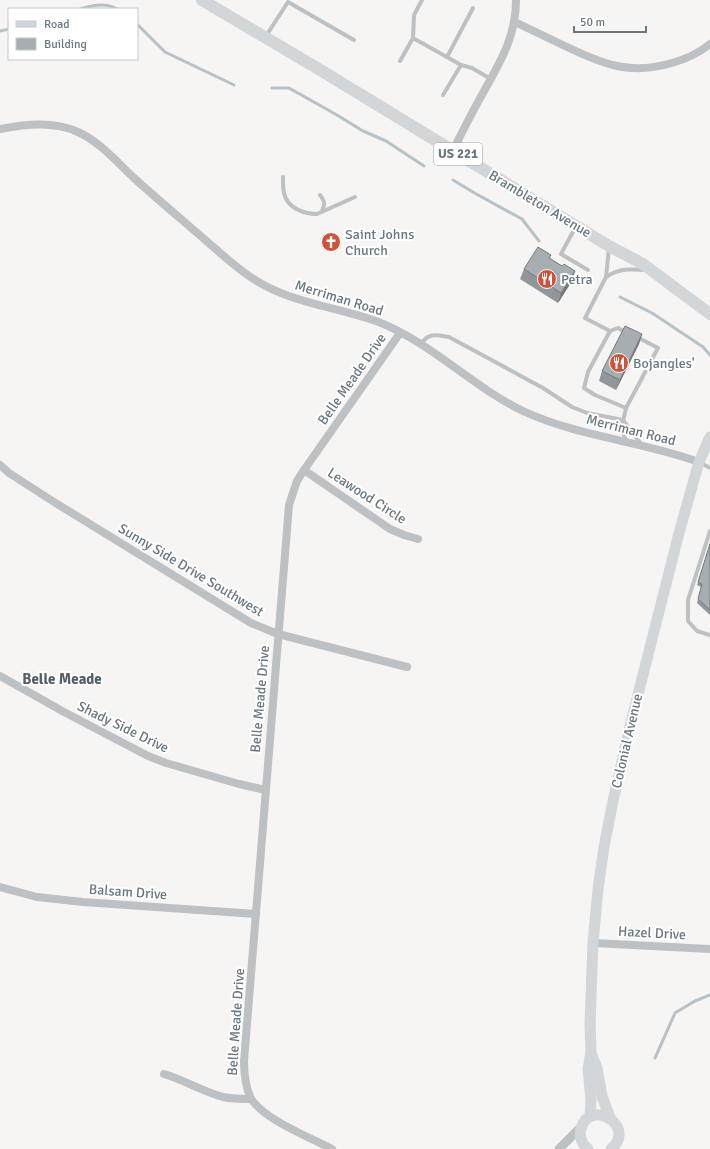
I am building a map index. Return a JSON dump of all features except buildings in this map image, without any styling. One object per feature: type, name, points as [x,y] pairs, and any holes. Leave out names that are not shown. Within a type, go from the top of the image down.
[{"type":"main road","name":"Brambleton Avenue","points":[[202,0],[453,150],[609,246],[652,270],[710,314]]},
{"type":"main road","name":"Colonial Avenue","points":[[587,1149],[581,1140],[581,1130],[586,1121],[591,1100],[588,1069],[591,1052],[590,1024],[593,943],[598,889],[613,801],[631,722],[679,533],[699,462],[710,437]]},
{"type":"main road","name":"Colonial Avenue","points":[[591,1052],[597,1068],[602,1096],[610,1118],[616,1125],[622,1149]]},
{"type":"main road","points":[[586,1121],[600,1115],[610,1118]]},
{"type":"main road","points":[[611,1149],[617,1141],[618,1134]]},
{"type":"street","points":[[453,150],[506,50],[515,22],[516,0]]},
{"type":"street","points":[[515,22],[598,62],[630,68],[646,68],[678,62],[693,55],[710,44]]},
{"type":"street","name":"Merriman Road","points":[[0,129],[38,124],[65,127],[78,132],[90,139],[248,276],[264,286],[299,300],[376,322],[400,333],[420,344],[489,391],[521,410],[564,427],[643,446],[699,462]]},
{"type":"street","name":"Belle Meade Drive","points":[[250,1099],[244,1078],[244,1061],[289,505],[297,481],[304,470],[400,333]]},
{"type":"street","name":"Sunny Side Drive Southwest","points":[[0,465],[8,473],[47,498],[251,623],[278,634],[407,667]]},
{"type":"street","name":"Leawood Circle","points":[[304,470],[390,529],[418,539]]},
{"type":"street","name":"Shady Side Drive","points":[[0,676],[64,712],[148,756],[166,763],[239,784],[266,790]]},
{"type":"street","name":"Balsam Drive","points":[[0,887],[37,896],[83,902],[256,914]]},
{"type":"street","name":"Hazel Drive","points":[[593,943],[710,949]]},
{"type":"street","points":[[164,1074],[178,1078],[223,1097],[250,1099],[256,1107],[268,1116],[332,1149]]},
{"type":"street","points":[[558,1149],[586,1121]]},
{"type":"lane","points":[[400,61],[413,38],[414,15],[422,0]]},
{"type":"lane","points":[[265,38],[288,2],[354,40]]},
{"type":"lane","points":[[447,57],[473,8]]},
{"type":"lane","points":[[413,38],[461,65],[472,68],[491,79]]},
{"type":"lane","points":[[443,94],[461,65]]},
{"type":"lane","points":[[283,177],[284,194],[288,202],[294,208],[310,214],[317,214],[355,196]]},
{"type":"lane","points":[[320,195],[324,200],[325,205],[322,211]]},
{"type":"lane","points":[[576,226],[561,254],[588,270]]},
{"type":"lane","points":[[609,246],[606,277],[585,318],[610,331]]},
{"type":"lane","points":[[606,277],[614,272],[626,269],[652,270]]},
{"type":"lane","points":[[626,408],[594,395],[584,388],[588,372],[610,331],[618,328],[658,348],[626,408],[622,420],[622,431],[627,442]]},
{"type":"lane","points":[[420,344],[425,338],[435,334],[449,337],[543,388],[572,407],[588,413],[622,420],[643,446]]},
{"type":"lane","points":[[699,462],[710,468]]},
{"type":"lane","points":[[710,531],[688,600],[688,621],[697,631],[710,635]]},
{"type":"waterway","points":[[84,8],[94,5],[108,5],[115,8]]},
{"type":"waterway","points":[[138,25],[165,52],[234,85]]},
{"type":"waterway","points":[[0,31],[8,29]]},
{"type":"waterway","points":[[272,88],[289,88],[363,131],[386,141],[424,166]]},
{"type":"waterway","points":[[453,180],[522,219],[539,241]]},
{"type":"waterway","points":[[620,297],[652,313],[703,347],[710,355]]},
{"type":"waterway","points":[[655,1058],[675,1013],[695,1001],[710,995]]},
{"type":"place","name":"Saint Johns Church","points":[[331,242]]},
{"type":"place","name":"Petra","points":[[547,279]]},
{"type":"place","name":"Bojangles'","points":[[619,363]]},
{"type":"district","name":"Belle Meade","points":[[62,679]]}]
